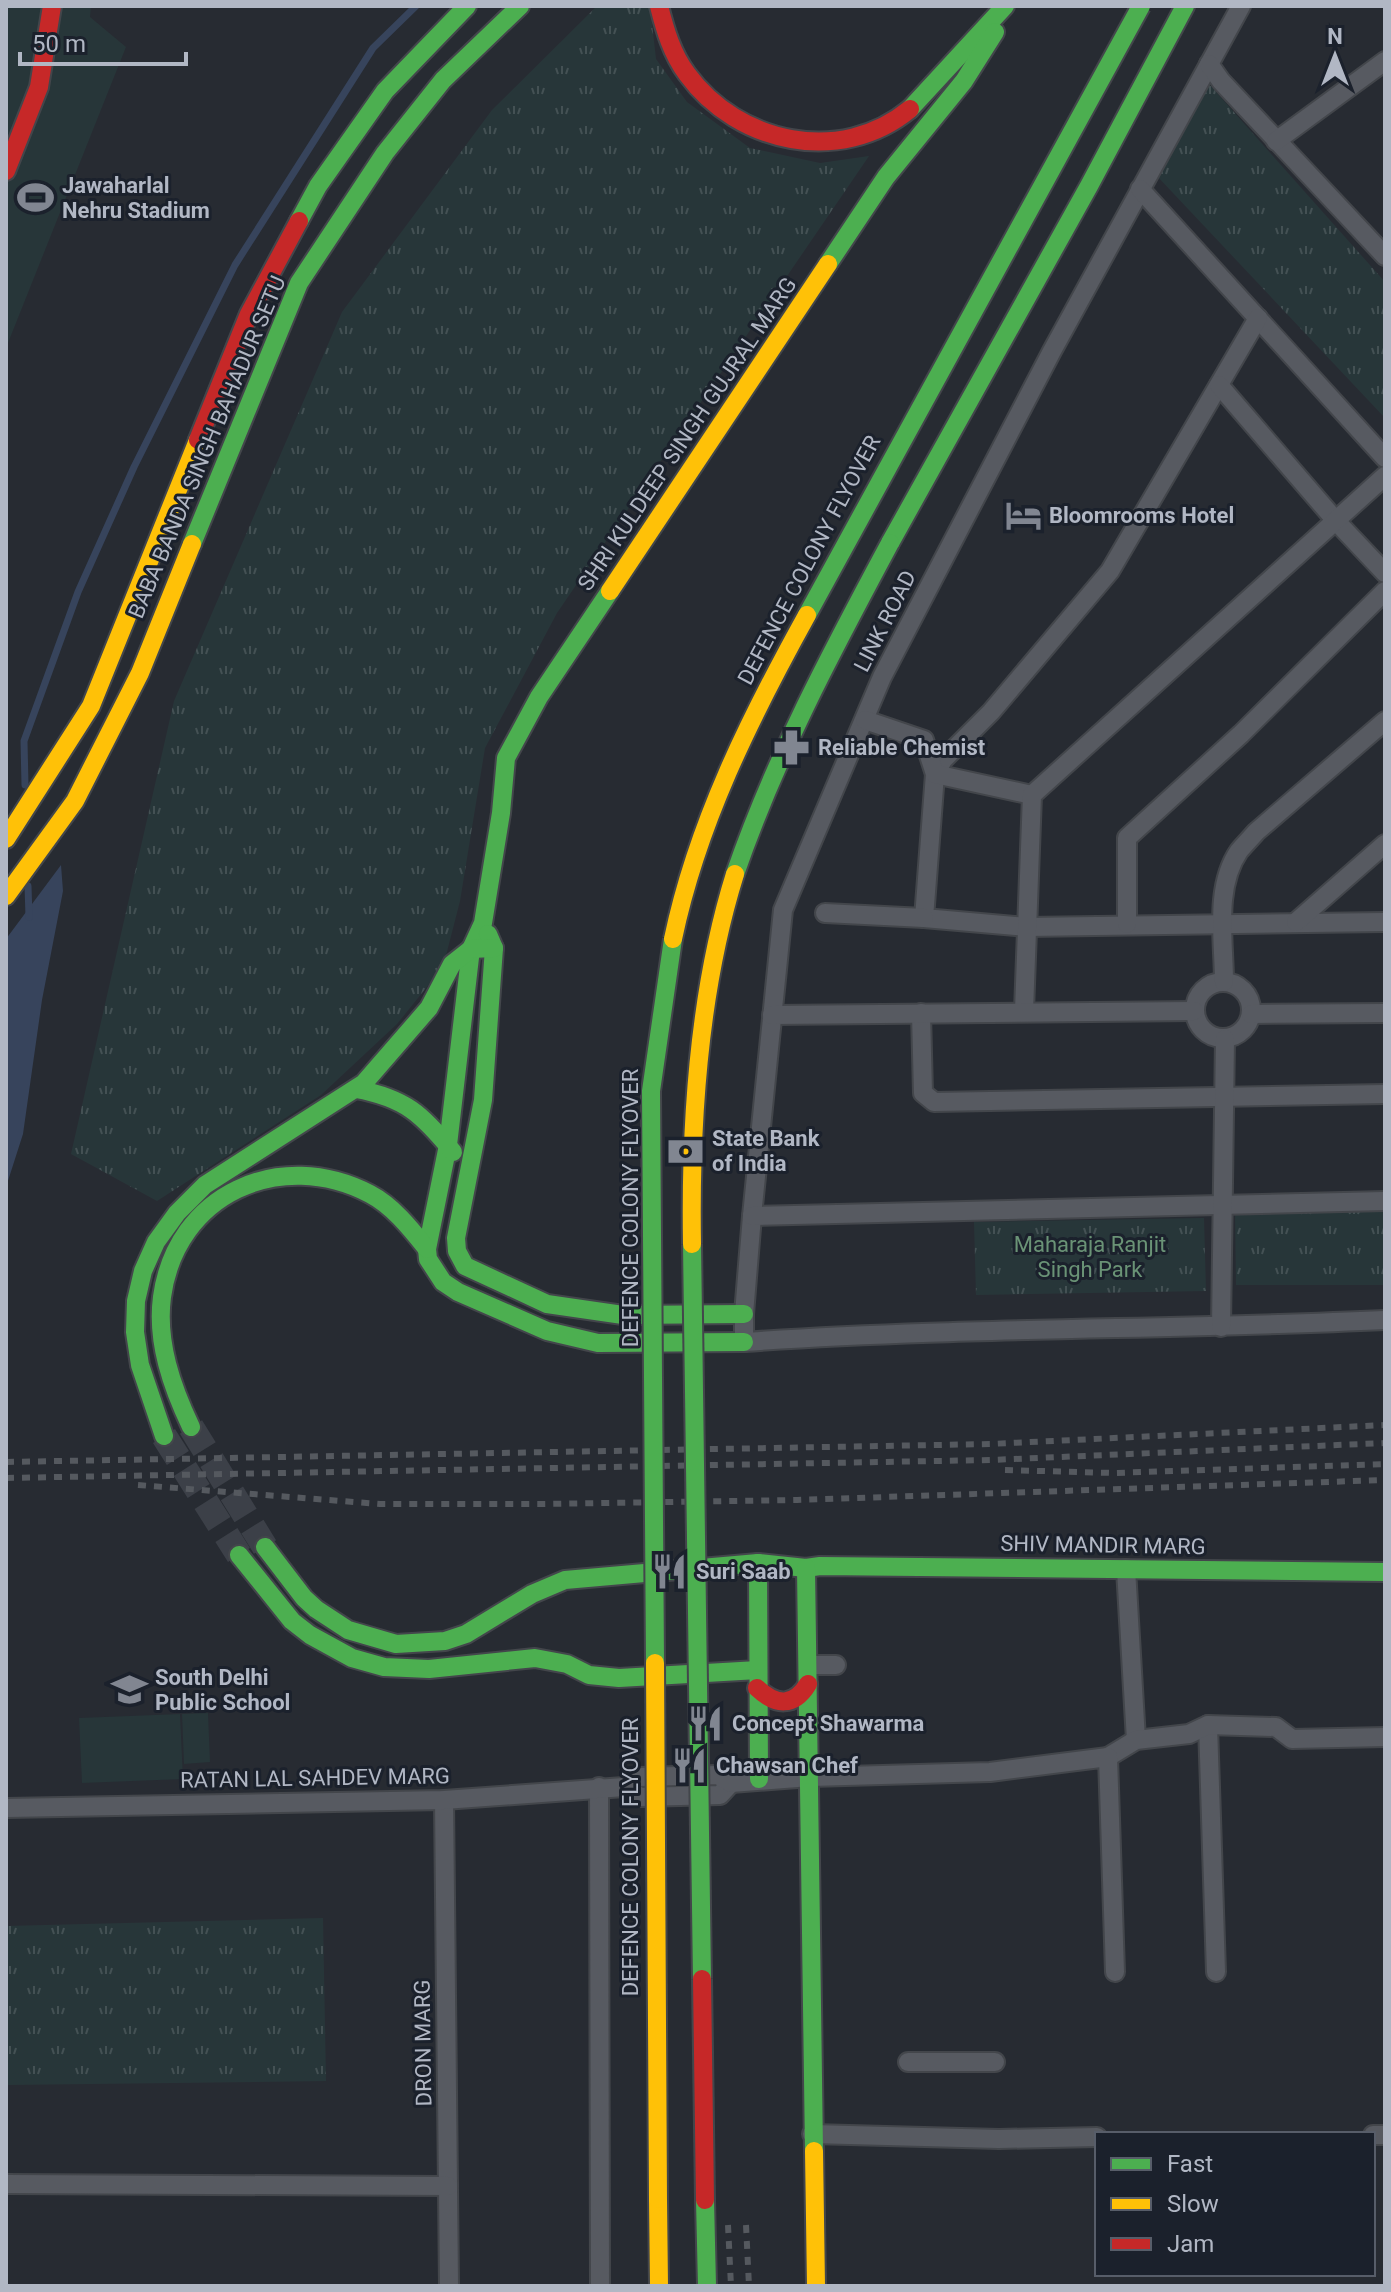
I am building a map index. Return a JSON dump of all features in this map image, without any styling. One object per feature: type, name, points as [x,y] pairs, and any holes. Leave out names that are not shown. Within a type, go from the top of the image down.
[{"type":"main road","points":[[6,171],[39,87],[52,6]]},
{"type":"main road","name":"BABA BANDA SINGH BAHADUR SETU","points":[[6,839],[91,706],[249,314],[318,186],[385,91],[467,6]]},
{"type":"main road","name":"BABA BANDA SINGH BAHADUR SETU","points":[[6,896],[75,801],[140,673],[299,283],[394,141],[443,80],[520,6]]},
{"type":"main road","points":[[659,6],[668,38],[680,62],[715,105],[751,130],[815,144],[848,140],[880,130],[908,112],[1005,6]]},
{"type":"main road","name":"SHRI KULDEEP SINGH GUJRAL MARG","points":[[471,949],[483,923],[501,813],[506,758],[539,697],[886,177],[964,81],[1012,6]]},
{"type":"main road","name":"DEFENCE COLONY FLYOVER","points":[[659,2286],[654,1919],[651,1091],[661,1001],[678,914],[707,822],[767,687],[1141,6]]},
{"type":"main road","points":[[707,2286],[692,1236],[699,1077],[706,1006],[720,929],[745,846],[804,703],[1185,6]]},
{"type":"main road","points":[[483,923],[494,948],[483,1100],[456,1238],[461,1260],[473,1270],[547,1304],[623,1315],[744,1314]]},
{"type":"main road","points":[[164,1436],[144,1385],[134,1325],[136,1295],[151,1250],[182,1205],[205,1185],[356,1089],[429,1008],[452,964],[471,949],[494,948]]},
{"type":"main road","points":[[471,949],[448,1145],[427,1249],[428,1259],[443,1282],[458,1292],[547,1331],[598,1343],[744,1342]]},
{"type":"main road","points":[[356,1089],[381,1093],[423,1114],[470,1173]]},
{"type":"main road","points":[[191,1427],[175,1394],[164,1353],[165,1282],[183,1239],[209,1206],[230,1191],[256,1179],[293,1174],[331,1178],[371,1194],[402,1219],[427,1249]]},
{"type":"main road","name":"SHIV MANDIR MARG","points":[[265,1547],[304,1598],[322,1614],[372,1639],[396,1644],[445,1641],[466,1634],[540,1589],[565,1580],[758,1563],[813,1567],[1385,1572]]},
{"type":"main road","points":[[239,1555],[292,1621],[310,1635],[352,1658],[384,1667],[429,1669],[535,1658],[567,1664],[589,1675],[619,1678],[758,1679]]},
{"type":"main road","points":[[758,1563],[759,1779]]},
{"type":"main road","points":[[813,1567],[808,1675],[816,2286]]},
{"type":"main road","points":[[758,1679],[772,1701],[791,1702],[800,1697],[808,1675]]},
{"type":"street","name":"LINK ROAD","points":[[744,1342],[752,1216],[783,910],[882,677],[1052,351],[1241,6]]},
{"type":"street","points":[[1276,141],[1385,61]]},
{"type":"street","points":[[1209,64],[1276,141],[1385,256]]},
{"type":"street","points":[[1140,189],[1385,458]]},
{"type":"street","points":[[935,774],[943,760],[991,712],[1110,571],[1258,318]]},
{"type":"street","points":[[1219,385],[1385,573]]},
{"type":"street","points":[[1024,1011],[1032,795],[1385,476]]},
{"type":"street","points":[[1127,924],[1127,838],[1241,734],[1385,591]]},
{"type":"street","points":[[865,720],[924,740],[935,774],[924,918]]},
{"type":"street","points":[[1224,982],[1224,893],[1238,852],[1256,832],[1385,721]]},
{"type":"street","points":[[935,774],[1032,795]]},
{"type":"street","points":[[1296,922],[1385,844]]},
{"type":"street","points":[[825,913],[1027,927],[1385,922]]},
{"type":"street","points":[[1224,982],[1244,991],[1249,999],[1251,1014],[1240,1033],[1225,1039],[1202,1030],[1194,1011],[1201,991],[1209,985],[1224,982]]},
{"type":"street","points":[[772,1015],[1194,1011]]},
{"type":"street","points":[[921,1013],[923,1093],[934,1102],[1385,1094]]},
{"type":"street","points":[[1251,1014],[1385,1013]]},
{"type":"street","points":[[1221,1327],[1225,1039]]},
{"type":"street","points":[[752,1216],[1385,1201]]},
{"type":"street","points":[[744,1342],[832,1336],[1385,1320]]},
{"type":"street","points":[[1126,1569],[1136,1740]]},
{"type":"street","points":[[808,1675],[836,1665]]},
{"type":"street","points":[[1208,1725],[1216,1972]]},
{"type":"street","points":[[1115,1972],[1108,1757],[1136,1740],[1189,1734],[1208,1725],[1276,1727],[1292,1739],[1385,1737]]},
{"type":"street","name":"RATAN LAL SAHDEV MARG","points":[[6,1808],[444,1800],[624,1787],[639,1777],[718,1775],[731,1783],[759,1779],[990,1772],[1108,1757]]},
{"type":"street","points":[[599,1787],[600,2286]]},
{"type":"street","name":"DRON MARG","points":[[444,1800],[449,2286]]},
{"type":"street","points":[[908,2062],[995,2062]]},
{"type":"street","points":[[812,2134],[999,2139],[1095,2137]]},
{"type":"street","points":[[6,2184],[448,2186]]},
{"type":"green space","name":"Jawaharlal Nehru Stadium","points":[[6,6],[91,6],[90,17],[126,47],[6,348]]},
{"type":"green space","points":[[597,6],[650,6],[656,59],[687,102],[750,148],[820,163],[869,156],[557,613],[485,748],[460,901],[443,967],[397,1024],[321,1095],[157,1201],[71,1154],[174,701],[342,312],[492,110]]},
{"type":"green space","points":[[1209,84],[1385,282],[1385,418],[1157,176]]},
{"type":"green space","points":[[1385,1211],[1385,1285],[1236,1285],[1235,1212]]},
{"type":"green space","name":"Maharaja Ranjit Singh Park","points":[[1204,1218],[1206,1291],[976,1295],[974,1222]]},
{"type":"green space","points":[[208,1713],[210,1762],[184,1764],[182,1714]]},
{"type":"green space","points":[[180,1714],[183,1779],[82,1783],[79,1718]]},
{"type":"green space","points":[[323,1918],[326,2081],[6,2085],[6,1926]]},
{"type":"water","points":[[61,865],[63,891],[42,1000],[23,1134],[6,1187],[6,939]]},
{"type":"waterway","points":[[25,785],[24,741],[78,592],[134,467],[235,265],[373,48],[416,6]]},
{"type":"waterway","points":[[28,886],[29,917]]},
{"type":"tunnel","points":[[191,1427],[265,1547]]},
{"type":"tunnel","points":[[164,1436],[239,1555]]},
{"type":"railway","points":[[6,1462],[990,1444],[1385,1425]]},
{"type":"railway","points":[[6,1478],[990,1460],[1385,1443]]},
{"type":"railway","points":[[1005,1470],[1114,1473],[1385,1464]]},
{"type":"railway","points":[[138,1485],[380,1504],[538,1504],[797,1500],[1385,1480]]},
{"type":"railway","points":[[728,2225],[731,2286]]},
{"type":"railway","points":[[746,2225],[749,2286]]},
{"type":"traffic: fast","points":[[299,221],[318,186],[385,91],[467,6]]},
{"type":"traffic: fast","points":[[192,544],[299,283],[385,153],[443,80],[520,6]]},
{"type":"traffic: fast","points":[[910,109],[1005,6]]},
{"type":"traffic: fast","points":[[807,615],[1141,6]]},
{"type":"traffic: fast","points":[[890,543],[1089,186],[1185,6]]},
{"type":"traffic: fast","points":[[828,264],[886,177],[964,81],[995,32]]},
{"type":"traffic: fast","points":[[735,874],[786,747],[890,543]]},
{"type":"traffic: fast","points":[[610,591],[539,697],[506,758],[501,813],[483,923],[471,949],[448,1145],[427,1249],[428,1259],[443,1282],[458,1292],[547,1331],[598,1343],[744,1342]]},
{"type":"traffic: fast","points":[[488,934],[494,948],[483,1100],[456,1238],[457,1251],[465,1266],[547,1304],[623,1315],[744,1314]]},
{"type":"traffic: fast","points":[[655,1663],[651,1091],[673,939]]},
{"type":"traffic: fast","points":[[164,1436],[140,1365],[135,1332],[136,1301],[143,1271],[156,1242],[177,1213],[205,1185],[364,1083],[429,1008],[452,964],[471,949],[494,948]]},
{"type":"traffic: fast","points":[[356,1089],[387,1097],[411,1110],[432,1127],[453,1152]]},
{"type":"traffic: fast","points":[[191,1427],[167,1364],[161,1331],[162,1297],[171,1261],[188,1231],[210,1207],[238,1189],[268,1179],[302,1176],[336,1181],[370,1194],[386,1205],[427,1249]]},
{"type":"traffic: fast","points":[[692,1244],[702,1979]]},
{"type":"traffic: fast","points":[[265,1547],[316,1609],[348,1630],[396,1644],[445,1641],[466,1634],[532,1594],[565,1580],[758,1563],[806,1568],[1385,1572]]},
{"type":"traffic: fast","points":[[239,1555],[292,1621],[310,1635],[352,1658],[384,1667],[429,1669],[535,1658],[567,1664],[589,1675],[619,1678],[758,1670]]},
{"type":"traffic: fast","points":[[758,1563],[759,1779]]},
{"type":"traffic: fast","points":[[806,1568],[814,2151]]},
{"type":"traffic: fast","points":[[705,2200],[707,2286]]},
{"type":"traffic: slow","points":[[610,591],[828,264]]},
{"type":"traffic: slow","points":[[6,839],[91,706],[198,440]]},
{"type":"traffic: slow","points":[[6,896],[75,801],[140,673],[192,544]]},
{"type":"traffic: slow","points":[[673,939],[683,896],[711,813],[746,732],[807,615]]},
{"type":"traffic: slow","points":[[692,1244],[693,1152],[699,1057],[713,963],[735,874]]},
{"type":"traffic: slow","points":[[655,1663],[658,2199]]},
{"type":"traffic: slow","points":[[814,2151],[816,2286]]},
{"type":"traffic: slow","points":[[658,2199],[659,2286]]},
{"type":"traffic: jam","points":[[6,171],[39,87],[52,6]]},
{"type":"traffic: jam","points":[[659,6],[673,50],[687,74],[708,98],[734,117],[762,131],[792,139],[823,141],[853,137],[883,127],[910,109]]},
{"type":"traffic: jam","points":[[198,440],[249,314],[299,221]]},
{"type":"traffic: jam","points":[[757,1688],[771,1698],[784,1701],[797,1697],[808,1684]]},
{"type":"traffic: jam","points":[[702,1979],[705,2200]]},
{"type":"place","name":"Jawaharlal Nehru Stadium","points":[[36,198]]},
{"type":"place","name":"Bloomrooms Hotel","points":[[1023,515]]},
{"type":"place","name":"Reliable Chemist","points":[[792,747]]},
{"type":"place","name":"State Bank of India","points":[[686,1151]]},
{"type":"place","name":"Suri Saab","points":[[670,1571]]},
{"type":"place","name":"South Delhi Public School","points":[[129,1690]]},
{"type":"place","name":"Concept Shawarma","points":[[706,1723]]},
{"type":"place","name":"Chawsan Chef","points":[[690,1765]]}]
